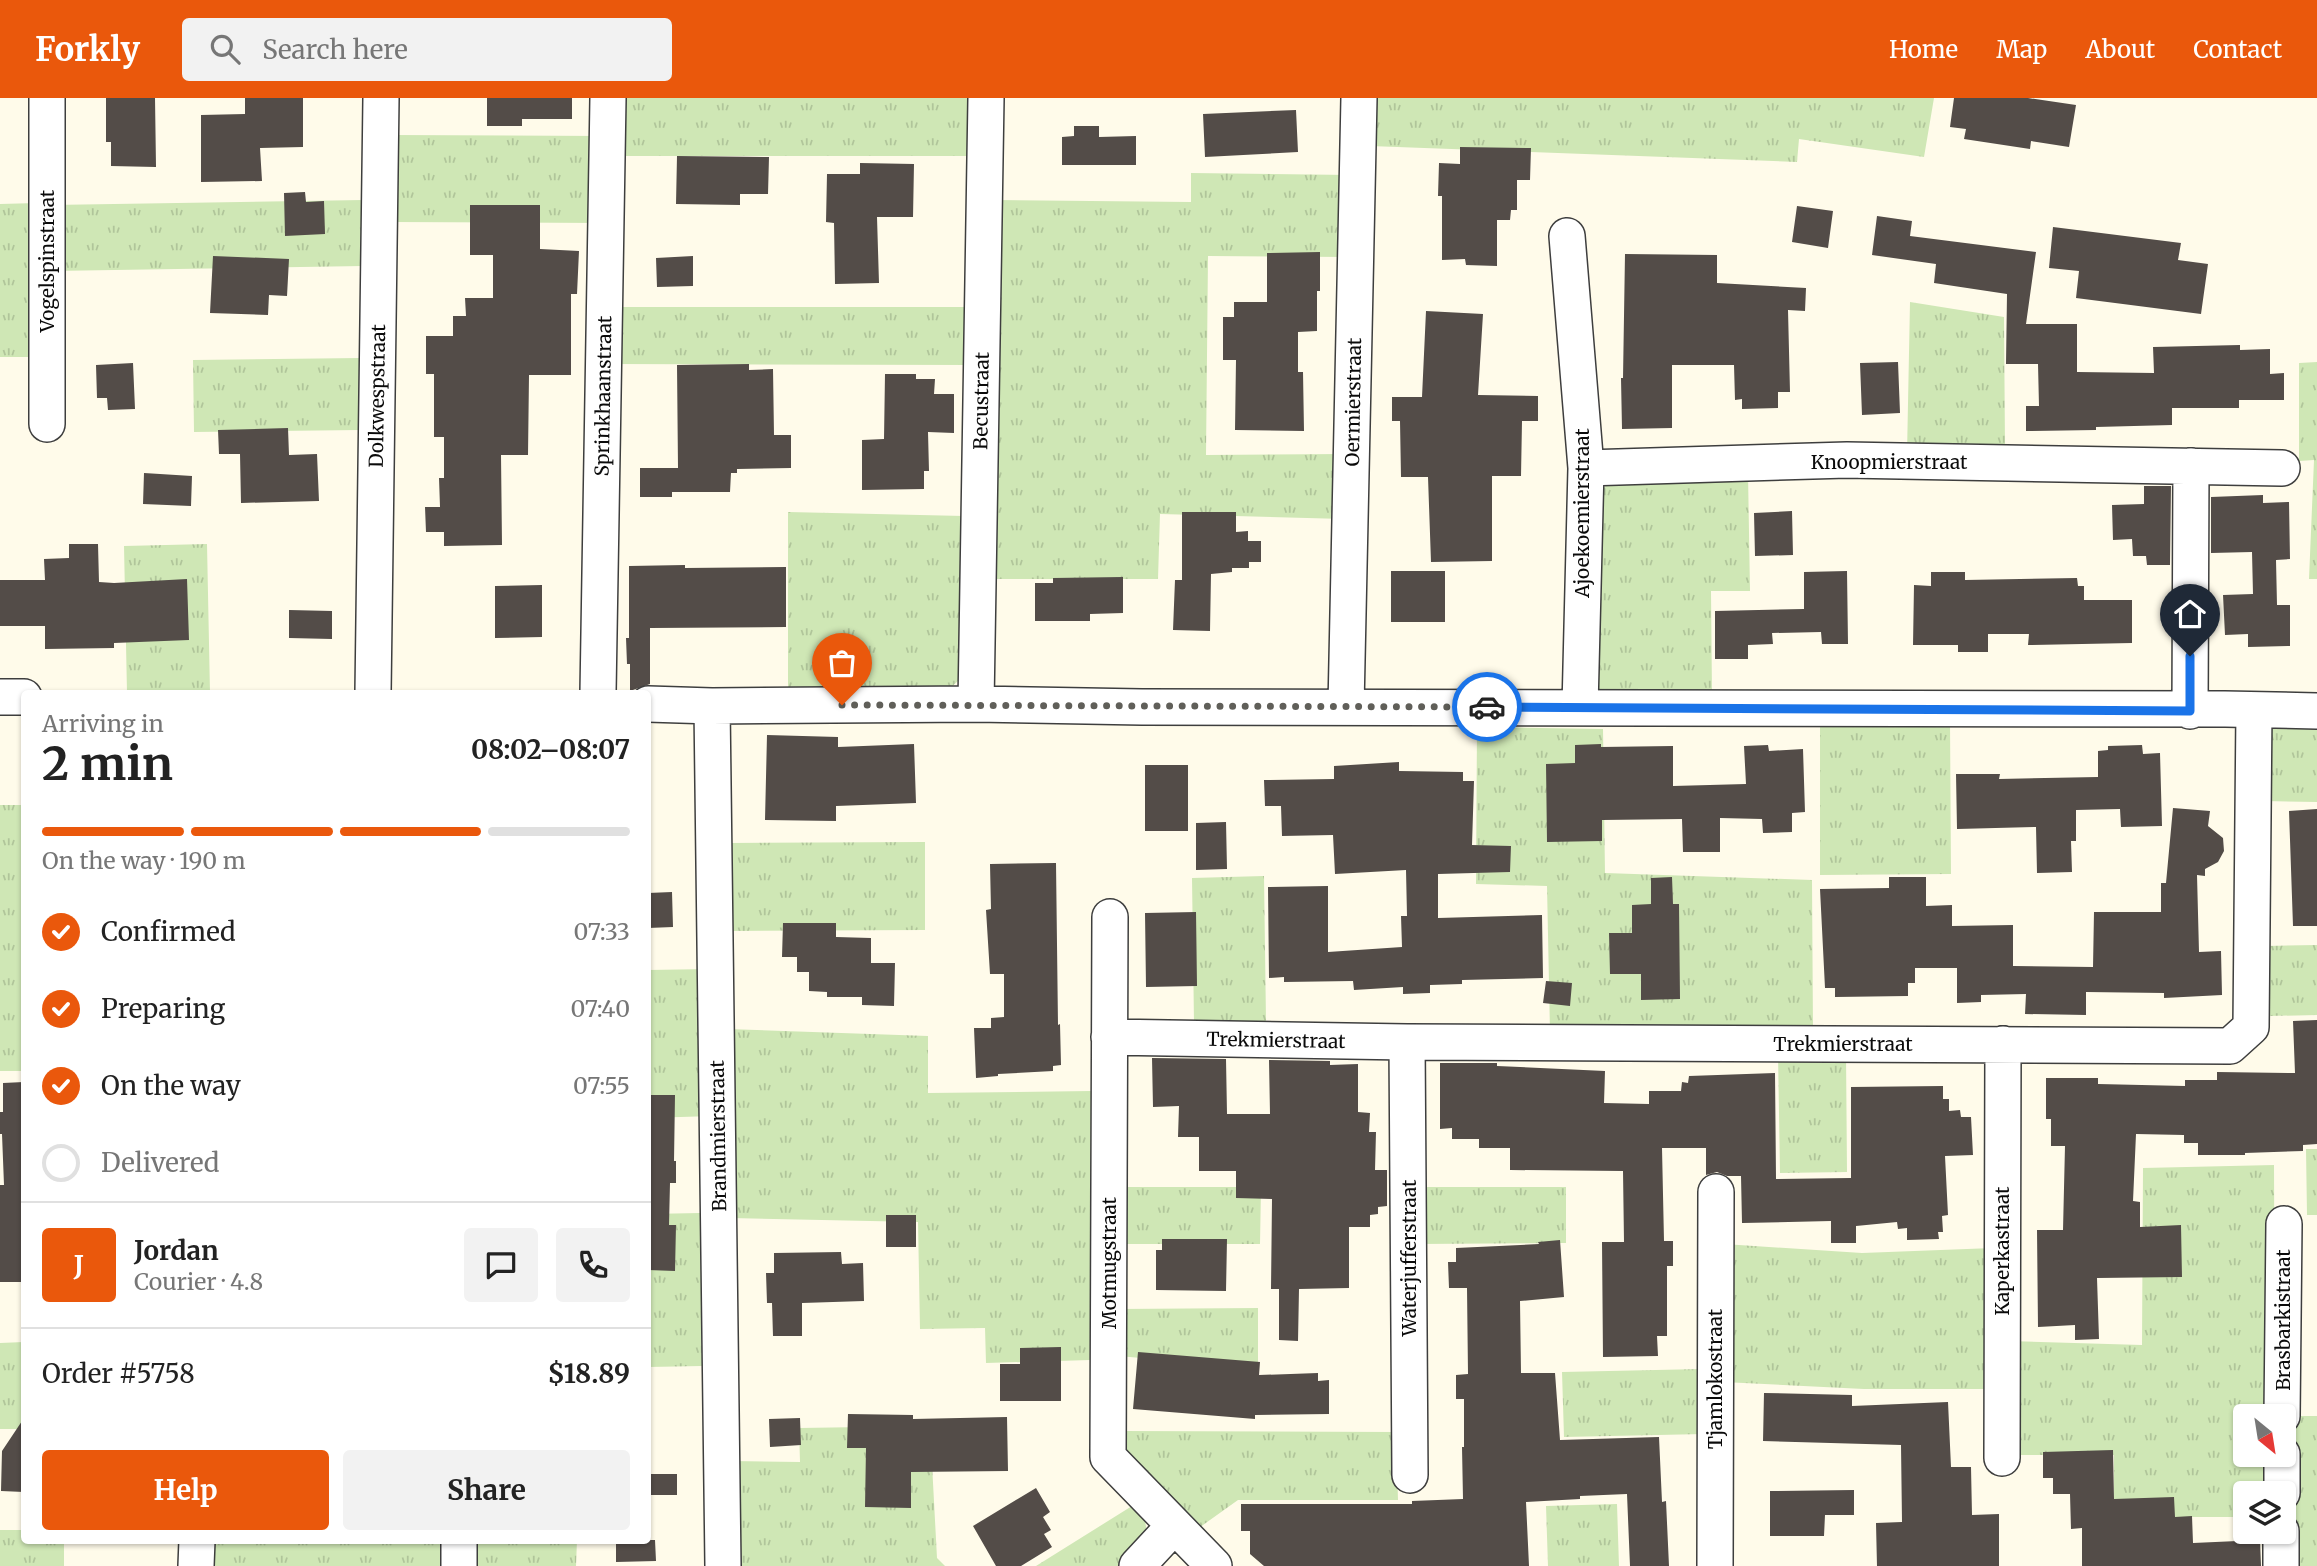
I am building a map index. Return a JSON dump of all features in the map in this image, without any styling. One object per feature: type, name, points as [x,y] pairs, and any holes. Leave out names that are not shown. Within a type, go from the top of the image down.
[{"type":"street","name":"Vogelspinstraat","points":[[47,98],[47,424]]},
{"type":"street","name":"Dolkwespstraat","points":[[373,690],[381,98]]},
{"type":"street","name":"Sprinkhaanstraat","points":[[598,690],[608,98]]},
{"type":"street","name":"Becustraat","points":[[976,704],[986,98]]},
{"type":"street","name":"Oermierstraat","points":[[1346,707],[1359,98]]},
{"type":"street","name":"Ajoekoemierstraat","points":[[1567,236],[1586,468],[1580,707]]},
{"type":"street","name":"Knoopmierstraat","points":[[1586,468],[1847,460],[2283,468]]},
{"type":"street","points":[[2190,711],[2192,466]]},
{"type":"street","points":[[0,696],[21,696]]},
{"type":"street","points":[[651,705],[976,704],[2317,711]]},
{"type":"street","name":"Brandmierstraat","points":[[712,706],[723,1566]]},
{"type":"street","name":"Trekmierstraat","points":[[1109,1037],[1407,1042],[2230,1046],[2251,1027],[2254,710]]},
{"type":"street","name":"Motmugstraat","points":[[1110,917],[1108,1457],[1214,1566]]},
{"type":"street","name":"Waterjufferstraat","points":[[1407,1042],[1410,1475]]},
{"type":"street","name":"Kaperkastraat","points":[[2002,1458],[2003,1044]]},
{"type":"street","name":"Tjamlokostraat","points":[[1715,1566],[1716,1192]]},
{"type":"street","name":"Brasbarkistraat","points":[[2282,1404],[2284,1224]]},
{"type":"street","points":[[1137,1566],[1174,1526]]},
{"type":"street","points":[[196,1566],[197,1544]]},
{"type":"street","points":[[459,1566],[460,1544]]},
{"type":"street","points":[[2281,1544],[2281,1566]]},
{"type":"green space","points":[[618,98],[976,98],[976,156],[618,156]]},
{"type":"green space","points":[[1371,98],[1934,98],[1924,157],[1799,139],[1797,162],[1370,146]]},
{"type":"green space","points":[[393,135],[602,136],[601,223],[392,222]]},
{"type":"green space","points":[[1191,173],[1351,175],[1349,257],[1208,256],[1206,455],[1345,454],[1344,519],[1160,514],[1158,579],[985,579],[995,200],[1191,202]]},
{"type":"green space","points":[[363,200],[363,266],[52,271],[51,205]]},
{"type":"green space","points":[[37,203],[37,357],[0,357],[0,204]]},
{"type":"green space","points":[[1910,302],[2004,317],[2005,448],[1907,454]]},
{"type":"green space","points":[[612,307],[973,307],[973,365],[612,364]]},
{"type":"green space","points":[[360,358],[360,430],[194,432],[193,360]]},
{"type":"green space","points":[[2317,362],[2317,579],[2309,579],[2314,460],[2299,461],[2299,363]]},
{"type":"green space","points":[[1748,473],[1750,591],[1711,591],[1712,697],[1598,692],[1598,495],[1608,483]]},
{"type":"green space","points":[[788,512],[964,516],[959,680],[946,692],[788,692]]},
{"type":"green space","points":[[207,544],[210,690],[127,690],[124,546]]},
{"type":"green space","points":[[1950,720],[1951,874],[1820,875],[1820,722]]},
{"type":"green space","points":[[2317,723],[2317,802],[2264,801],[2270,728],[2279,724]]},
{"type":"green space","points":[[1477,727],[1603,729],[1605,873],[1812,880],[1813,1031],[1550,1032],[1547,886],[1476,884]]},
{"type":"green space","points":[[0,805],[21,805],[21,1071],[0,1071]]},
{"type":"green space","points":[[925,842],[925,930],[729,931],[728,843]]},
{"type":"green space","points":[[1264,876],[1266,1021],[1194,1023],[1192,878]]},
{"type":"green space","points":[[2317,945],[2317,1015],[2268,1016],[2267,946]]},
{"type":"green space","points":[[710,969],[713,1116],[651,1118],[651,970]]},
{"type":"green space","points":[[727,1029],[928,1036],[928,1093],[1091,1091],[1090,1360],[986,1363],[985,1328],[920,1329],[918,1222],[730,1218]]},
{"type":"green space","points":[[1846,1053],[1847,1172],[1780,1173],[1778,1054]]},
{"type":"green space","points":[[2306,1149],[2317,1149],[2317,1215],[2307,1215]]},
{"type":"green space","points":[[2274,1165],[2275,1404],[2233,1404],[2233,1467],[2275,1467],[2275,1481],[2233,1481],[2233,1517],[2114,1517],[2114,1455],[2008,1455],[2009,1341],[2142,1345],[2143,1168]]},
{"type":"green space","points":[[1117,1187],[1261,1187],[1260,1244],[1116,1244]]},
{"type":"green space","points":[[1418,1187],[1566,1187],[1566,1243],[1418,1244]]},
{"type":"green space","points":[[700,1213],[702,1366],[651,1367],[651,1214]]},
{"type":"green space","points":[[1724,1244],[1862,1253],[1993,1248],[1993,1389],[1864,1389],[1723,1382]]},
{"type":"green space","points":[[1258,1308],[1258,1368],[1118,1356],[1118,1309]]},
{"type":"green space","points":[[21,1342],[21,1429],[0,1429],[0,1343]]},
{"type":"green space","points":[[1702,1369],[1704,1434],[1564,1437],[1562,1372]]},
{"type":"green space","points":[[2296,1416],[2317,1416],[2317,1566],[2287,1566],[2287,1544],[2296,1544],[2296,1481],[2288,1481],[2288,1467],[2296,1467]]},
{"type":"green space","points":[[930,1426],[937,1558],[945,1566],[733,1566],[731,1461],[800,1462],[799,1428]]},
{"type":"green space","points":[[1121,1431],[1396,1432],[1398,1500],[1238,1500],[1196,1530],[1120,1451]]},
{"type":"green space","points":[[1617,1504],[1619,1566],[1548,1566],[1546,1506]]},
{"type":"green space","points":[[1132,1506],[1145,1520],[1147,1534],[1120,1566],[1036,1566]]},
{"type":"green space","points":[[0,1530],[21,1530],[21,1544],[64,1544],[64,1566],[0,1566]]},
{"type":"green space","points":[[207,1544],[450,1544],[450,1566],[206,1566]]},
{"type":"green space","points":[[462,1544],[577,1544],[576,1566],[462,1566]]},
{"type":"building","points":[[106,98],[155,98],[156,167],[111,166],[111,142],[106,142]]},
{"type":"building","points":[[245,98],[303,98],[303,147],[260,148],[262,181],[201,182],[201,115],[245,114]]},
{"type":"building","points":[[487,98],[572,98],[572,119],[522,119],[522,126],[487,126]]},
{"type":"building","points":[[1954,98],[2028,98],[2076,105],[2069,147],[2031,141],[2030,149],[1964,139],[1966,129],[1950,127]]},
{"type":"building","points":[[1296,110],[1298,152],[1205,157],[1203,114]]},
{"type":"building","points":[[1074,126],[1099,126],[1099,137],[1136,136],[1136,165],[1062,165],[1062,137],[1074,136]]},
{"type":"building","points":[[1460,147],[1531,148],[1530,180],[1517,180],[1517,210],[1511,210],[1510,220],[1497,220],[1497,266],[1466,265],[1465,259],[1442,260],[1439,163],[1460,164]]},
{"type":"building","points":[[677,156],[769,157],[768,194],[740,194],[740,205],[676,204]]},
{"type":"building","points":[[860,163],[914,164],[913,217],[877,217],[879,283],[835,284],[834,223],[826,222],[827,174],[860,174]]},
{"type":"building","points":[[305,192],[306,202],[324,201],[325,234],[285,236],[284,193]]},
{"type":"building","points":[[470,205],[540,205],[540,249],[579,251],[577,294],[571,294],[571,375],[529,375],[528,455],[501,455],[502,545],[444,546],[444,532],[426,532],[425,507],[440,507],[439,478],[444,478],[444,437],[434,437],[434,374],[426,374],[426,336],[453,336],[453,316],[466,316],[465,298],[493,298],[493,255],[470,255]]},
{"type":"building","points":[[1797,206],[1833,211],[1828,248],[1792,242]]},
{"type":"building","points":[[1877,216],[1912,221],[1910,236],[2036,252],[2026,324],[2077,324],[2077,372],[2154,373],[2153,347],[2240,345],[2240,350],[2270,349],[2270,374],[2284,373],[2284,400],[2239,400],[2239,408],[2172,408],[2172,425],[2026,431],[2026,406],[2039,406],[2038,364],[2006,364],[2007,294],[1934,283],[1936,264],[1872,255]]},
{"type":"building","points":[[2053,227],[2181,243],[2178,260],[2208,264],[2201,314],[2076,298],[2079,271],[2049,268]]},
{"type":"building","points":[[1320,252],[1317,331],[1298,332],[1298,372],[1303,372],[1304,431],[1235,430],[1236,360],[1223,360],[1223,317],[1234,317],[1234,302],[1267,302],[1267,253]]},
{"type":"building","points":[[1625,254],[1717,255],[1717,283],[1806,288],[1805,311],[1788,310],[1790,392],[1778,392],[1778,408],[1742,409],[1742,399],[1735,400],[1734,365],[1672,365],[1672,428],[1622,429]]},
{"type":"building","points":[[213,256],[289,259],[287,296],[269,295],[268,315],[210,313]]},
{"type":"building","points":[[693,256],[693,286],[657,287],[656,258]]},
{"type":"building","points":[[1426,311],[1483,314],[1478,395],[1538,396],[1538,421],[1522,421],[1521,476],[1492,476],[1492,561],[1431,562],[1428,477],[1401,477],[1400,421],[1392,421],[1392,397],[1422,397]]},
{"type":"building","points":[[1898,362],[1900,413],[1862,415],[1860,363]]},
{"type":"building","points":[[133,363],[135,409],[108,410],[107,398],[97,398],[96,365]]},
{"type":"building","points":[[749,364],[749,370],[773,369],[774,435],[791,435],[791,468],[737,469],[737,473],[731,473],[730,492],[672,492],[672,497],[640,497],[640,468],[678,468],[677,365]]},
{"type":"building","points":[[885,374],[916,374],[916,379],[935,379],[934,394],[954,394],[954,433],[928,432],[929,471],[924,471],[924,489],[862,490],[862,440],[884,439]]},
{"type":"building","points":[[288,428],[289,455],[317,454],[319,501],[241,503],[240,454],[219,454],[218,430]]},
{"type":"building","points":[[144,473],[192,476],[191,506],[143,504]]},
{"type":"building","points":[[2144,486],[2171,486],[2170,565],[2147,565],[2146,556],[2133,556],[2132,539],[2113,540],[2112,505],[2144,504]]},
{"type":"building","points":[[2263,495],[2263,503],[2289,502],[2290,559],[2276,560],[2277,605],[2290,605],[2290,646],[2248,647],[2248,634],[2225,635],[2223,595],[2253,594],[2252,552],[2211,553],[2211,497]]},
{"type":"building","points":[[1792,511],[1793,555],[1755,556],[1754,513]]},
{"type":"building","points":[[1182,512],[1236,512],[1236,532],[1248,531],[1248,541],[1261,541],[1261,562],[1249,562],[1249,568],[1232,568],[1232,572],[1211,574],[1210,631],[1173,630],[1175,580],[1182,580]]},
{"type":"building","points":[[69,544],[98,544],[99,582],[187,579],[189,640],[114,643],[114,648],[45,649],[45,626],[0,626],[0,580],[45,580],[44,559],[69,558]]},
{"type":"building","points":[[629,566],[786,567],[786,627],[650,628],[650,684],[630,690],[626,638],[629,638]]},
{"type":"building","points":[[1391,571],[1445,571],[1445,622],[1391,622]]},
{"type":"building","points":[[1847,571],[1848,644],[1822,644],[1821,632],[1772,633],[1773,644],[1748,645],[1748,659],[1715,659],[1715,611],[1804,609],[1804,572]]},
{"type":"building","points":[[1931,572],[1965,572],[1965,580],[2077,578],[2078,586],[2084,586],[2084,600],[2132,600],[2132,643],[2028,645],[2029,634],[1988,634],[1988,652],[1958,652],[1958,645],[1913,645],[1914,585],[1931,586]]},
{"type":"building","points":[[1123,577],[1123,613],[1090,614],[1090,621],[1035,621],[1035,583],[1053,583],[1053,578]]},
{"type":"building","points":[[542,585],[542,637],[495,638],[495,586]]},
{"type":"building","points":[[289,610],[332,611],[332,639],[289,638]]},
{"type":"building","points":[[767,735],[838,737],[838,747],[914,744],[916,803],[836,806],[836,821],[765,820]]},
{"type":"building","points":[[1601,744],[1601,747],[1673,746],[1673,786],[1746,784],[1744,746],[1768,745],[1769,751],[1803,749],[1805,812],[1792,813],[1792,832],[1763,833],[1762,819],[1720,818],[1720,852],[1683,852],[1682,819],[1602,820],[1602,841],[1547,842],[1546,764],[1575,763],[1575,745]]},
{"type":"building","points":[[2142,745],[2143,754],[2160,753],[2162,826],[2121,827],[2120,809],[2076,810],[2076,841],[2071,841],[2072,872],[2037,873],[2036,827],[1957,829],[1956,774],[2000,774],[1999,779],[2098,777],[2098,751],[2108,750],[2108,746]]},
{"type":"building","points":[[1399,762],[1399,771],[1463,772],[1463,781],[1474,781],[1472,845],[1511,846],[1510,872],[1438,874],[1438,918],[1542,915],[1543,978],[1462,980],[1462,984],[1430,985],[1430,993],[1403,994],[1403,987],[1354,990],[1353,981],[1284,982],[1284,977],[1269,978],[1268,887],[1328,886],[1328,952],[1402,947],[1401,916],[1407,916],[1406,870],[1335,874],[1333,835],[1282,836],[1281,806],[1265,806],[1264,780],[1334,779],[1334,766]]},
{"type":"building","points":[[1145,765],[1188,765],[1188,831],[1145,831]]},
{"type":"building","points":[[2173,808],[2210,811],[2208,826],[2223,838],[2224,851],[2218,862],[2205,869],[2205,876],[2197,875],[2199,952],[2221,951],[2222,995],[2164,998],[2164,993],[2086,992],[2086,1015],[2025,1014],[2026,994],[1981,995],[1981,1002],[1957,1003],[1957,968],[1915,968],[1915,983],[1908,983],[1908,996],[1835,997],[1835,988],[1825,988],[1820,889],[1889,888],[1889,877],[1926,877],[1926,906],[1952,905],[1952,926],[2013,925],[2013,966],[2093,967],[2094,912],[2161,912],[2161,883],[2166,883]]},
{"type":"building","points":[[2317,809],[2317,926],[2293,926],[2289,811]]},
{"type":"building","points":[[1226,822],[1227,869],[1196,870],[1196,823]]},
{"type":"building","points":[[1056,863],[1061,1065],[1053,1066],[1053,1071],[976,1078],[974,1028],[991,1028],[991,1018],[1004,1017],[1004,974],[990,974],[986,910],[991,909],[990,864]]},
{"type":"building","points":[[1672,877],[1673,904],[1679,904],[1680,999],[1641,1000],[1641,974],[1610,974],[1609,933],[1632,933],[1632,905],[1651,904],[1651,878]]},
{"type":"building","points":[[672,892],[673,927],[651,928],[651,893]]},
{"type":"building","points":[[1196,912],[1197,986],[1146,987],[1145,913]]},
{"type":"building","points":[[783,923],[836,923],[836,937],[871,938],[871,963],[895,963],[894,1006],[862,1005],[862,997],[827,997],[827,992],[809,991],[809,972],[797,972],[797,957],[782,957]]},
{"type":"building","points":[[1546,981],[1572,983],[1570,1006],[1543,1003]]},
{"type":"building","points":[[2317,1020],[2317,1144],[2303,1145],[2303,1151],[2198,1155],[2198,1143],[2184,1143],[2184,1135],[2136,1134],[2133,1201],[2140,1202],[2140,1227],[2181,1225],[2182,1277],[2097,1278],[2099,1339],[2075,1340],[2075,1325],[2038,1327],[2037,1230],[2063,1230],[2065,1146],[2051,1146],[2051,1119],[2046,1119],[2046,1078],[2098,1078],[2098,1084],[2185,1086],[2185,1080],[2217,1080],[2217,1072],[2295,1073],[2293,1021]]},
{"type":"building","points":[[1152,1058],[1226,1059],[1227,1114],[1270,1114],[1269,1060],[1330,1061],[1330,1065],[1358,1064],[1358,1112],[1370,1113],[1369,1132],[1376,1132],[1375,1170],[1387,1170],[1387,1206],[1378,1207],[1378,1214],[1370,1215],[1370,1227],[1349,1227],[1349,1288],[1299,1289],[1298,1341],[1279,1340],[1279,1289],[1271,1289],[1272,1199],[1236,1198],[1236,1171],[1199,1171],[1199,1137],[1178,1137],[1179,1106],[1153,1107]]},
{"type":"building","points":[[1440,1063],[1497,1063],[1497,1066],[1605,1071],[1604,1103],[1649,1104],[1649,1091],[1681,1091],[1682,1082],[1688,1083],[1689,1076],[1775,1073],[1776,1179],[1851,1178],[1851,1087],[1943,1086],[1943,1099],[1949,1099],[1949,1111],[1960,1110],[1961,1117],[1971,1117],[1973,1155],[1945,1156],[1948,1215],[1942,1216],[1943,1232],[1938,1232],[1939,1239],[1907,1240],[1907,1228],[1898,1229],[1897,1222],[1856,1226],[1856,1243],[1831,1243],[1831,1221],[1742,1223],[1741,1176],[1727,1176],[1717,1172],[1706,1175],[1706,1148],[1662,1148],[1664,1241],[1673,1241],[1673,1266],[1667,1266],[1667,1336],[1657,1336],[1658,1356],[1603,1357],[1602,1242],[1624,1242],[1623,1171],[1510,1170],[1510,1148],[1479,1148],[1479,1139],[1452,1139],[1452,1128],[1440,1129]]},
{"type":"building","points":[[21,1082],[21,1282],[0,1282],[0,1185],[4,1185],[0,1112],[3,1112],[3,1083]]},
{"type":"building","points":[[651,1095],[675,1095],[676,1183],[670,1183],[669,1225],[676,1225],[675,1271],[651,1270]]},
{"type":"building","points":[[886,1215],[916,1215],[916,1247],[886,1247]]},
{"type":"building","points":[[1162,1239],[1227,1239],[1226,1291],[1156,1290],[1156,1250],[1162,1250]]},
{"type":"building","points":[[1560,1240],[1564,1297],[1520,1301],[1521,1373],[1555,1373],[1560,1440],[1659,1437],[1669,1566],[1630,1566],[1627,1494],[1526,1502],[1529,1566],[1264,1566],[1250,1554],[1250,1531],[1241,1531],[1241,1504],[1412,1504],[1412,1501],[1463,1499],[1464,1399],[1456,1399],[1456,1375],[1468,1374],[1467,1288],[1449,1288],[1448,1262],[1456,1262],[1456,1248],[1539,1244],[1538,1242]]},
{"type":"building","points":[[841,1252],[842,1264],[863,1263],[864,1301],[802,1303],[802,1336],[773,1336],[772,1303],[767,1303],[766,1273],[774,1273],[774,1253]]},
{"type":"building","points":[[1061,1347],[1061,1401],[1000,1401],[1000,1364],[1020,1364],[1020,1348]]},
{"type":"building","points":[[1138,1352],[1260,1362],[1259,1375],[1318,1373],[1318,1381],[1329,1380],[1329,1414],[1255,1415],[1255,1419],[1133,1409]]},
{"type":"building","points":[[1764,1393],[1852,1395],[1852,1406],[1948,1402],[1951,1467],[1971,1467],[1972,1515],[1999,1514],[1999,1566],[1877,1566],[1876,1523],[1902,1522],[1901,1445],[1763,1441]]},
{"type":"building","points":[[848,1414],[913,1415],[913,1419],[1007,1417],[1008,1471],[911,1472],[911,1508],[865,1507],[866,1448],[847,1448]]},
{"type":"building","points":[[800,1418],[801,1445],[770,1447],[769,1419]]},
{"type":"building","points":[[21,1422],[21,1492],[1,1491],[2,1451]]},
{"type":"building","points":[[2113,1450],[2114,1499],[2174,1497],[2175,1517],[2192,1516],[2193,1543],[2233,1541],[2233,1544],[2260,1544],[2261,1566],[2082,1566],[2082,1528],[2071,1529],[2070,1494],[2053,1494],[2053,1478],[2043,1478],[2043,1452]]},
{"type":"building","points":[[651,1474],[677,1474],[677,1495],[651,1495]]},
{"type":"building","points":[[1036,1488],[1050,1512],[1043,1517],[1051,1530],[1044,1534],[1052,1547],[1021,1566],[996,1566],[973,1526]]},
{"type":"building","points":[[1854,1490],[1854,1515],[1825,1515],[1824,1536],[1770,1536],[1770,1491]]},
{"type":"building","points":[[651,1540],[655,1540],[656,1561],[616,1562],[616,1544],[651,1544]]},
{"type":"way so far","points":[[842,705],[1487,707]]},
{"type":"route","points":[[1487,707],[2190,711],[2190,656]]}]
